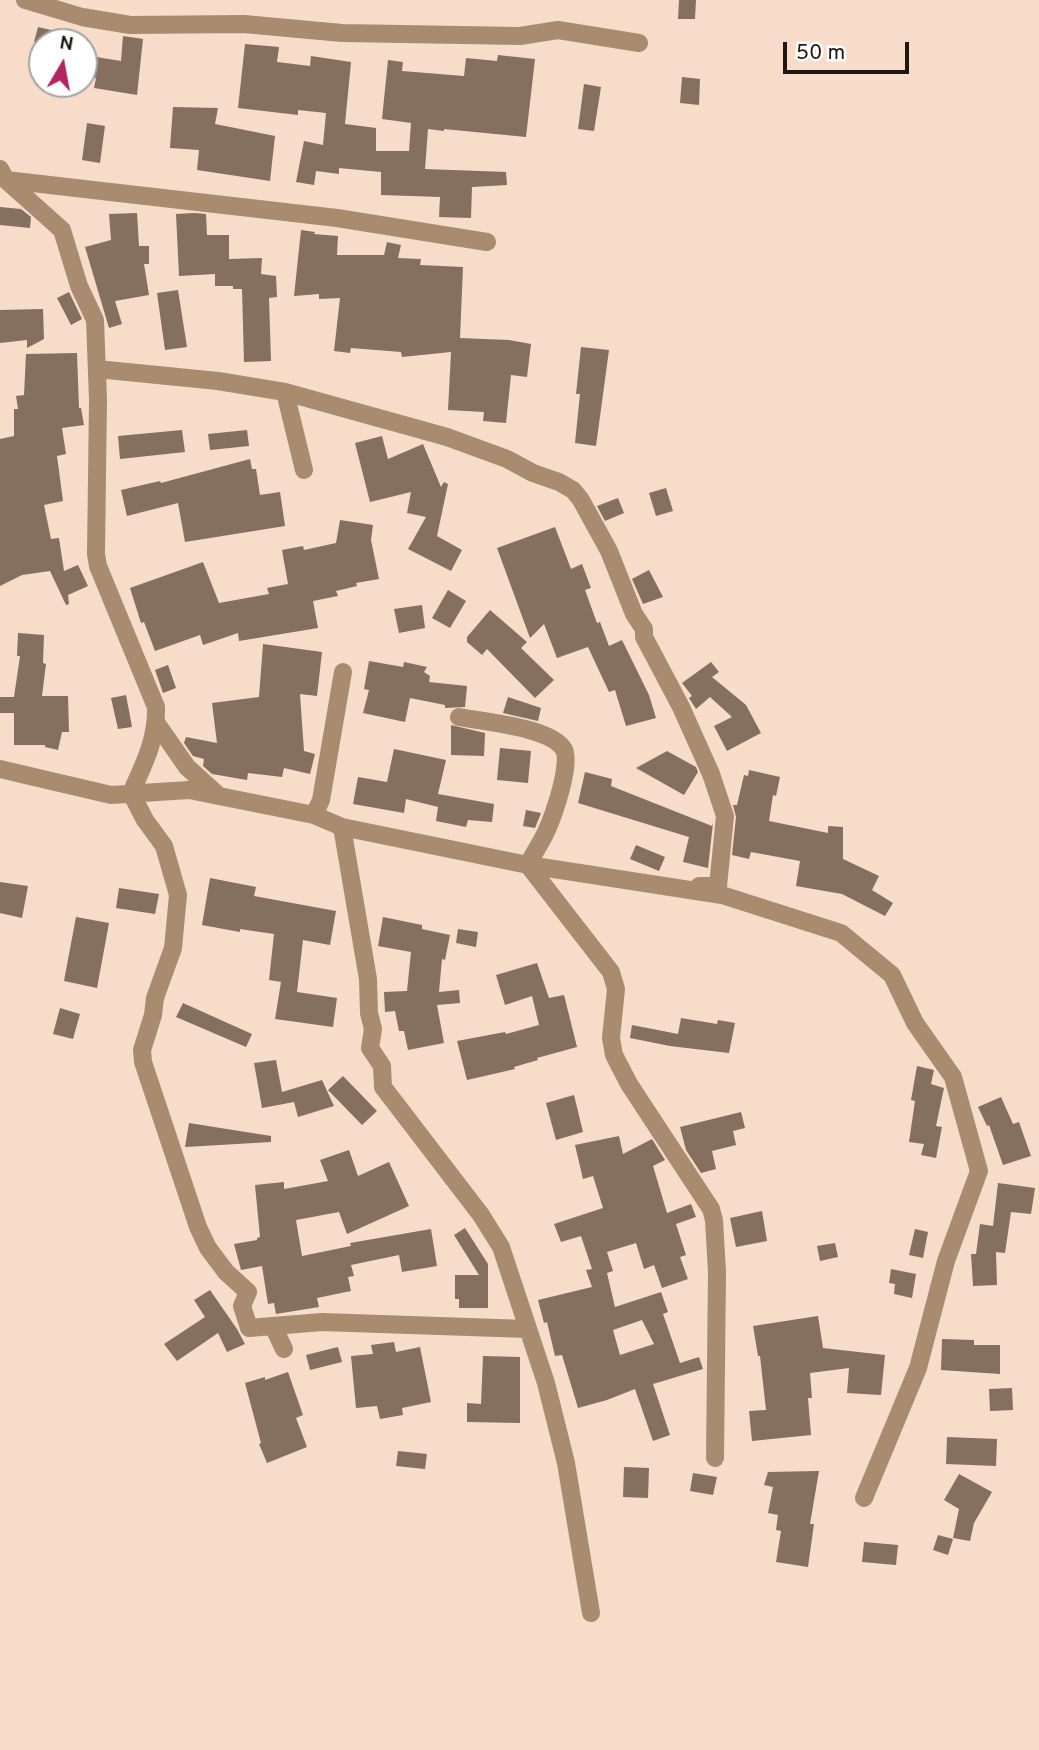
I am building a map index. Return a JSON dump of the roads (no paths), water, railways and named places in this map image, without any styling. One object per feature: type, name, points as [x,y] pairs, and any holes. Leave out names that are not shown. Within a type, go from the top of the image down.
[{"type":"street","points":[[25,0],[82,17],[130,25],[244,24],[342,33],[520,36],[558,30],[639,43]]},
{"type":"street","points":[[3,174],[337,218],[487,242]]},
{"type":"street","points":[[3,174],[62,230],[79,286],[95,320],[96,554],[98,566],[156,707],[151,751],[131,793]]},
{"type":"street","points":[[97,369],[218,381],[285,392],[447,437],[507,459],[573,490],[609,551],[634,614],[644,629],[644,637],[686,718],[711,774],[725,816],[718,886],[664,888]]},
{"type":"street","points":[[285,392],[304,470]]},
{"type":"street","points":[[314,815],[321,800],[343,672]]},
{"type":"street","points":[[459,717],[541,734],[563,748],[566,765],[551,818],[528,866]]},
{"type":"street","points":[[156,724],[187,767],[219,796]]},
{"type":"street","points":[[0,769],[111,795],[189,790],[314,815],[342,827],[528,866],[722,895],[841,933],[892,975],[915,1023],[953,1077],[979,1171],[946,1261],[919,1368],[864,1498]]},
{"type":"street","points":[[131,793],[163,846],[178,895],[173,948],[155,998],[153,1015],[142,1050],[147,1075],[181,1182],[208,1248],[226,1272],[248,1292],[242,1306],[249,1328],[322,1322],[527,1329]]},
{"type":"street","points":[[342,827],[368,979],[369,1013],[373,1029],[370,1048],[382,1066],[383,1087],[481,1215],[501,1247],[545,1383],[566,1463],[591,1613]]},
{"type":"street","points":[[528,866],[611,972],[615,989],[611,1038],[614,1055],[629,1084],[711,1209],[715,1220],[715,1458]]},
{"type":"street","points":[[274,1326],[284,1349]]}]
